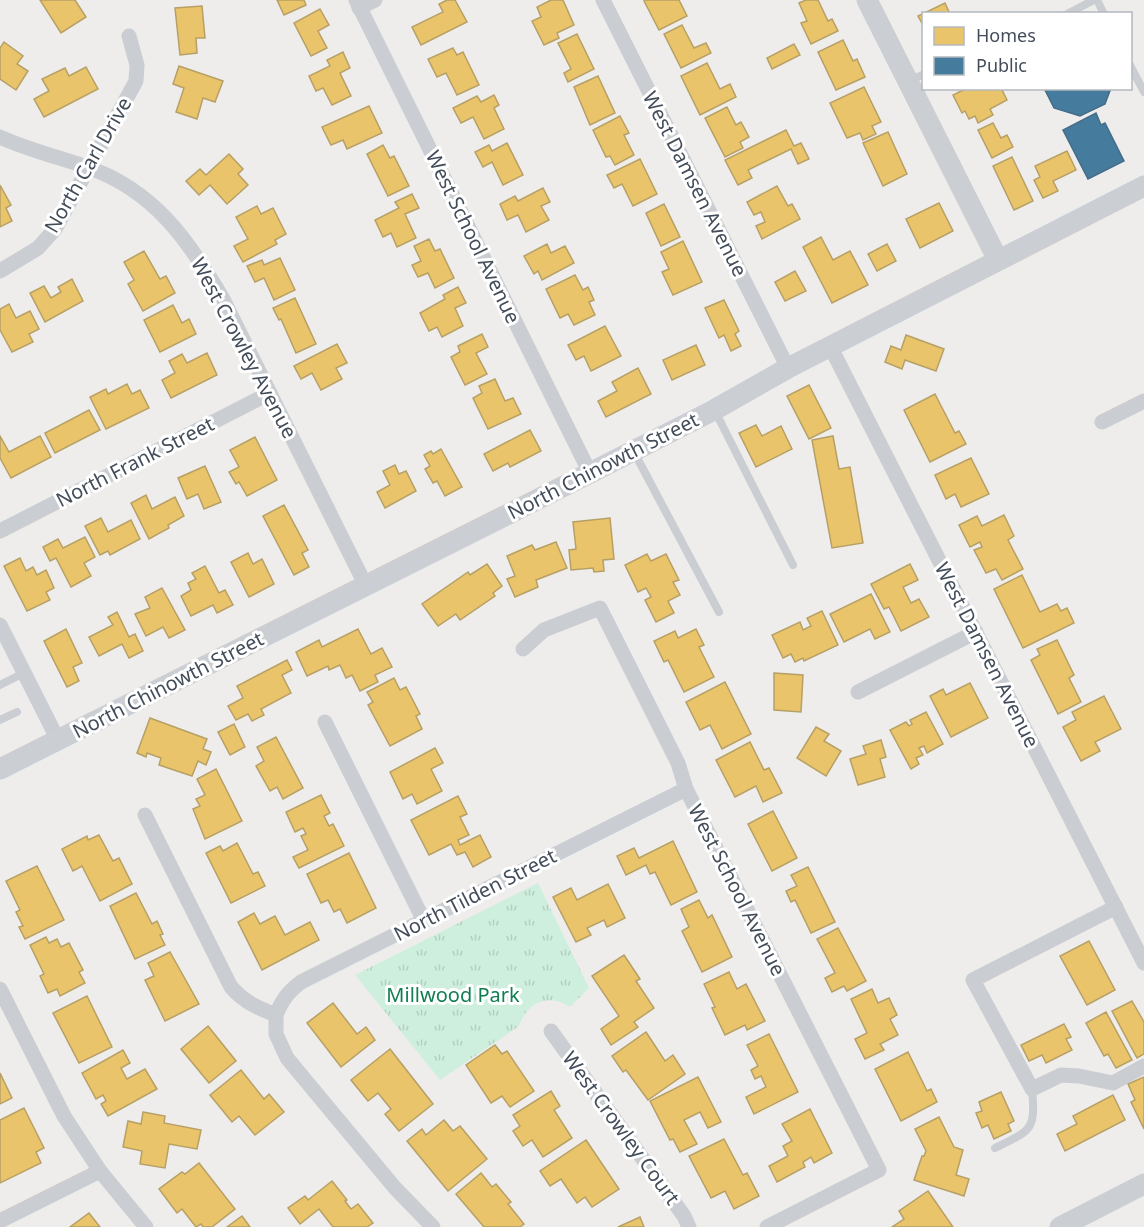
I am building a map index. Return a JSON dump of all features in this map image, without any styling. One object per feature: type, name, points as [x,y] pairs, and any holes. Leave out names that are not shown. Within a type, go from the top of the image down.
[{"type":"street","points":[[358,4],[375,0]]},
{"type":"street","name":"West Damsen Avenue","points":[[603,0],[788,368]]},
{"type":"street","points":[[867,0],[916,78],[998,260]]},
{"type":"street","name":"West School Avenue","points":[[358,4],[590,473]]},
{"type":"street","name":"North Carl Drive","points":[[0,271],[38,248],[55,230],[136,81],[137,65],[129,36]]},
{"type":"street","name":"West Crowley Avenue","points":[[0,137],[25,148],[89,168],[123,184],[153,205],[179,231],[201,261],[223,299],[366,586]]},
{"type":"street","name":"North Chinowth Street","points":[[0,769],[634,451],[714,410],[788,368],[1144,186]]},
{"type":"street","name":"West Damsen Avenue","points":[[831,348],[1144,963]]},
{"type":"street","name":"North Frank Street","points":[[0,531],[270,393]]},
{"type":"street","points":[[1102,422],[1144,401]]},
{"type":"street","name":"West School Avenue","points":[[523,649],[544,630],[600,609],[678,764],[686,789],[879,1170],[767,1227]]},
{"type":"street","points":[[0,625],[58,740]]},
{"type":"street","points":[[858,692],[976,632]]},
{"type":"street","points":[[325,723],[424,921]]},
{"type":"street","name":"North Tilden Street","points":[[276,1016],[281,1001],[301,982],[686,789]]},
{"type":"street","points":[[145,815],[231,987],[250,1005],[276,1016],[276,1034],[287,1058],[395,1188],[434,1227]]},
{"type":"street","points":[[1116,907],[974,980],[1032,1089],[1061,1075],[1113,1083],[1144,1066]]},
{"type":"street","points":[[0,989],[64,1116],[100,1171],[146,1227]]},
{"type":"street","name":"West Crowley Court","points":[[551,1031],[684,1216],[689,1227]]},
{"type":"street","points":[[0,1221],[100,1171]]},
{"type":"street","points":[[1066,1226],[1144,1184]]},
{"type":"lane","points":[[1071,12],[1096,0]]},
{"type":"lane","points":[[1132,67],[1144,92]]},
{"type":"lane","points":[[714,410],[793,565]]},
{"type":"lane","points":[[634,451],[719,612]]},
{"type":"lane","points":[[0,685],[24,673]]},
{"type":"lane","points":[[0,720],[17,712]]},
{"type":"lane","points":[[995,1148],[1019,1136],[1030,1127],[1034,1114],[1032,1089]]},
{"type":"green space","name":"Millwood Park","points":[[538,883],[589,988],[570,1007],[554,1001],[540,1002],[533,1006],[527,1011],[519,1026],[440,1080],[355,975]]},
{"type":"building: Homes","points":[[40,0],[75,0],[86,17],[61,33]]},
{"type":"building: Homes","points":[[277,0],[304,0],[306,5],[284,15]]},
{"type":"building: Homes","points":[[447,0],[455,0],[467,22],[421,45],[412,27],[443,12],[439,4]]},
{"type":"building: Homes","points":[[551,0],[563,0],[574,25],[557,33],[559,38],[544,45],[532,21],[541,17],[537,7]]},
{"type":"building: Homes","points":[[645,0],[679,0],[687,16],[659,30]]},
{"type":"building: Homes","points":[[806,0],[818,0],[828,21],[832,19],[838,31],[811,44],[801,23],[807,21],[799,3]]},
{"type":"building: Homes","points":[[945,3],[949,12],[926,12]]},
{"type":"building: Homes","points":[[202,6],[205,38],[196,38],[197,53],[180,55],[175,8]]},
{"type":"building: Homes","points":[[320,9],[329,25],[318,31],[327,48],[311,56],[294,23]]},
{"type":"building: Homes","points":[[682,25],[694,48],[706,43],[711,53],[681,68],[664,34]]},
{"type":"building: Homes","points":[[577,34],[594,69],[568,82],[564,73],[571,69],[558,43]]},
{"type":"building: Homes","points":[[843,40],[853,61],[857,59],[865,77],[836,90],[818,52]]},
{"type":"building: Homes","points":[[4,42],[23,56],[17,64],[28,71],[16,90],[0,79],[0,48]]},
{"type":"building: Homes","points":[[794,44],[800,55],[772,69],[767,58]]},
{"type":"building: Homes","points":[[453,48],[457,55],[463,52],[479,85],[457,95],[446,73],[437,77],[428,59]]},
{"type":"building: Homes","points":[[343,52],[350,68],[340,73],[351,96],[332,105],[323,88],[316,91],[309,76],[330,66],[327,60]]},
{"type":"building: Homes","points":[[707,63],[720,89],[730,84],[736,97],[700,115],[681,76]]},
{"type":"building: Homes","points":[[179,66],[223,81],[215,102],[203,98],[197,119],[176,112],[184,88],[173,84]]},
{"type":"building: Homes","points":[[86,67],[98,89],[44,117],[34,99],[49,91],[42,79],[65,68],[69,76]]},
{"type":"building: Homes","points":[[598,76],[615,113],[590,125],[574,87]]},
{"type":"building: Homes","points":[[864,87],[881,122],[872,126],[876,134],[863,140],[860,133],[847,138],[830,103]]},
{"type":"building: Homes","points":[[963,90],[1002,90],[1007,100],[990,109],[993,115],[978,123],[975,116],[969,119],[965,111],[962,113],[953,95]]},
{"type":"building: Homes","points":[[494,95],[499,105],[494,108],[504,129],[484,139],[473,117],[461,123],[453,108],[477,96],[481,102]]},
{"type":"building: Homes","points":[[369,106],[382,133],[347,149],[343,140],[331,145],[322,127]]},
{"type":"building: Homes","points":[[727,107],[736,125],[741,122],[749,137],[740,142],[743,148],[725,157],[705,118]]},
{"type":"building: Homes","points":[[620,116],[629,133],[624,135],[634,155],[615,165],[610,156],[606,157],[593,130]]},
{"type":"building: Homes","points":[[993,123],[1001,138],[1007,135],[1013,147],[992,158],[978,130]]},
{"type":"building: Homes","points":[[786,130],[794,146],[801,143],[809,159],[798,164],[791,149],[748,170],[752,178],[738,185],[725,160]]},
{"type":"building: Homes","points":[[888,132],[907,174],[883,186],[863,143]]},
{"type":"building: Homes","points":[[507,143],[523,175],[503,185],[492,162],[483,167],[475,152],[489,145],[492,151]]},
{"type":"building: Homes","points":[[383,145],[390,158],[394,156],[409,186],[388,196],[367,154]]},
{"type":"building: Homes","points":[[1067,151],[1076,170],[1053,181],[1058,191],[1043,198],[1034,180],[1040,177],[1035,166]]},
{"type":"building: Homes","points":[[229,154],[243,169],[238,174],[248,185],[227,204],[210,185],[199,195],[186,181],[200,169],[206,175]]},
{"type":"building: Homes","points":[[1012,157],[1033,201],[1014,210],[993,166]]},
{"type":"building: Homes","points":[[640,159],[657,194],[633,206],[622,184],[614,188],[607,175]]},
{"type":"building: Homes","points":[[0,185],[11,205],[6,208],[12,221],[0,227]]},
{"type":"building: Homes","points":[[777,186],[788,206],[792,204],[800,219],[762,239],[756,226],[765,222],[761,212],[754,215],[747,202]]},
{"type":"building: Homes","points":[[543,188],[550,202],[541,206],[549,220],[526,232],[518,215],[507,220],[500,204],[515,196],[518,201]]},
{"type":"building: Homes","points":[[412,194],[419,208],[405,214],[416,238],[397,247],[391,233],[383,237],[375,220],[399,208],[395,202]]},
{"type":"building: Homes","points":[[939,203],[953,231],[920,248],[906,219]]},
{"type":"building: Homes","points":[[664,204],[680,237],[661,246],[646,213]]},
{"type":"building: Homes","points":[[257,206],[261,214],[273,208],[286,234],[275,240],[277,244],[243,262],[234,246],[248,239],[236,217]]},
{"type":"building: Homes","points":[[821,237],[833,260],[850,251],[868,285],[832,303],[803,247]]},
{"type":"building: Homes","points":[[429,239],[435,251],[440,249],[454,278],[435,288],[428,273],[418,277],[412,265],[421,261],[414,246]]},
{"type":"building: Homes","points":[[683,241],[702,282],[673,295],[662,272],[669,269],[661,252]]},
{"type":"building: Homes","points":[[547,244],[551,253],[565,246],[574,263],[542,280],[538,271],[534,274],[524,256]]},
{"type":"building: Homes","points":[[887,244],[896,261],[877,271],[868,254]]},
{"type":"building: Homes","points":[[144,251],[160,279],[166,276],[175,293],[143,311],[128,284],[134,280],[124,262]]},
{"type":"building: Homes","points":[[280,258],[295,290],[274,300],[264,278],[255,282],[247,266],[262,260],[264,265]]},
{"type":"building: Homes","points":[[795,271],[806,291],[785,301],[775,282]]},
{"type":"building: Homes","points":[[575,275],[583,290],[588,287],[594,300],[589,302],[595,315],[574,325],[568,314],[560,318],[546,289]]},
{"type":"building: Homes","points":[[72,279],[83,301],[45,322],[30,293],[44,286],[51,298],[61,292],[58,287]]},
{"type":"building: Homes","points":[[458,287],[466,303],[455,308],[463,326],[442,337],[437,327],[429,331],[420,313],[445,299],[443,295]]},
{"type":"building: Homes","points":[[295,298],[316,344],[296,353],[281,319],[279,320],[273,308]]},
{"type":"building: Homes","points":[[724,300],[739,331],[735,334],[741,346],[731,351],[724,335],[719,338],[705,308]]},
{"type":"building: Homes","points":[[9,304],[16,318],[30,311],[39,329],[29,334],[33,342],[12,352],[0,330],[0,309]]},
{"type":"building: Homes","points":[[173,305],[182,323],[189,319],[196,334],[160,352],[144,320]]},
{"type":"building: Homes","points":[[605,326],[621,356],[591,371],[584,356],[576,360],[568,345]]},
{"type":"building: Homes","points":[[482,334],[488,347],[476,353],[487,374],[465,385],[451,357],[460,352],[458,346]]},
{"type":"building: Homes","points":[[906,335],[944,349],[936,371],[905,360],[902,369],[885,362],[891,346],[901,350]]},
{"type":"building: Homes","points":[[337,344],[347,363],[336,368],[342,379],[321,390],[312,373],[301,379],[294,366]]},
{"type":"building: Homes","points":[[696,345],[705,365],[672,380],[663,360]]},
{"type":"building: Homes","points":[[207,353],[217,375],[171,398],[162,380],[175,373],[169,361],[182,354],[187,363]]},
{"type":"building: Homes","points":[[638,368],[651,394],[606,417],[598,401],[617,391],[612,382]]},
{"type":"building: Homes","points":[[495,379],[505,401],[513,398],[521,414],[488,429],[473,398],[482,393],[479,386]]},
{"type":"building: Homes","points":[[127,384],[132,394],[140,390],[149,408],[106,429],[90,397],[106,389],[108,394]]},
{"type":"building: Homes","points":[[809,385],[831,428],[809,439],[787,396]]},
{"type":"building: Homes","points":[[935,394],[955,433],[959,431],[966,444],[930,462],[904,410]]},
{"type":"building: Homes","points":[[89,410],[100,430],[55,453],[45,433]]},
{"type":"building: Homes","points":[[756,425],[762,436],[781,426],[792,449],[756,467],[739,433]]},
{"type":"building: Homes","points":[[530,430],[541,451],[510,467],[508,463],[493,471],[484,454]]},
{"type":"building: Homes","points":[[0,436],[9,452],[40,436],[51,457],[11,478],[0,458]]},
{"type":"building: Homes","points":[[833,436],[839,469],[850,467],[863,543],[832,548],[812,440]]},
{"type":"building: Homes","points":[[255,437],[277,480],[247,496],[239,482],[236,484],[229,472],[239,467],[230,450]]},
{"type":"building: Homes","points":[[441,449],[462,487],[445,496],[437,481],[433,483],[425,469],[430,466],[424,455],[431,451],[433,454]]},
{"type":"building: Homes","points":[[971,458],[989,494],[961,507],[955,494],[946,499],[935,475]]},
{"type":"building: Homes","points":[[395,465],[399,474],[406,471],[416,491],[385,508],[377,492],[390,485],[383,471]]},
{"type":"building: Homes","points":[[205,466],[221,502],[204,509],[198,494],[187,499],[178,478]]},
{"type":"building: Homes","points":[[146,495],[152,509],[175,497],[184,516],[149,539],[131,503]]},
{"type":"building: Homes","points":[[284,505],[308,550],[302,553],[309,567],[294,575],[263,516]]},
{"type":"building: Homes","points":[[1004,515],[1014,536],[1008,540],[1023,569],[1002,580],[996,569],[986,573],[974,550],[982,547],[980,542],[970,547],[959,525],[977,516],[982,526]]},
{"type":"building: Homes","points":[[101,518],[108,532],[131,520],[140,539],[110,555],[108,551],[100,555],[85,526]]},
{"type":"building: Homes","points":[[610,518],[614,559],[603,560],[604,571],[594,572],[593,568],[571,570],[569,550],[576,549],[573,522]]},
{"type":"building: Homes","points":[[85,537],[95,557],[84,563],[91,576],[71,587],[56,558],[50,561],[43,547],[58,539],[63,548]]},
{"type":"building: Homes","points":[[556,542],[567,568],[536,580],[538,587],[515,597],[507,579],[515,576],[507,556],[532,545],[535,550]]},
{"type":"building: Homes","points":[[248,553],[253,564],[262,559],[274,584],[249,597],[231,562]]},
{"type":"building: Homes","points":[[647,554],[651,561],[666,554],[679,580],[673,582],[680,595],[668,601],[674,613],[656,622],[645,600],[651,597],[646,588],[638,592],[625,565]]},
{"type":"building: Homes","points":[[20,558],[26,571],[33,567],[37,575],[46,570],[54,588],[46,592],[50,600],[27,611],[4,566]]},
{"type":"building: Homes","points":[[487,564],[502,586],[493,593],[495,596],[460,620],[456,614],[438,626],[422,604],[468,572],[470,575]]},
{"type":"building: Homes","points":[[910,564],[918,580],[903,587],[911,603],[919,599],[929,617],[901,631],[889,607],[884,609],[871,584]]},
{"type":"building: Homes","points":[[205,566],[219,593],[225,590],[233,605],[217,613],[213,605],[191,616],[181,596],[191,590],[188,583],[196,579],[192,573]]},
{"type":"building: Homes","points":[[1022,575],[1040,612],[1057,604],[1061,611],[1067,608],[1074,623],[1023,648],[994,589]]},
{"type":"building: Homes","points":[[162,588],[185,630],[169,638],[163,627],[146,636],[135,614],[150,608],[145,597]]},
{"type":"building: Homes","points":[[871,594],[890,632],[875,639],[870,629],[844,642],[830,614]]},
{"type":"building: Homes","points":[[822,611],[838,645],[804,661],[803,658],[795,662],[791,654],[783,658],[772,635],[800,622],[803,630],[811,626],[807,618]]},
{"type":"building: Homes","points":[[117,612],[129,637],[135,634],[143,651],[129,658],[122,644],[99,656],[89,637],[113,625],[108,617]]},
{"type":"building: Homes","points":[[66,629],[82,663],[73,667],[79,681],[67,687],[44,641]]},
{"type":"building: Homes","points":[[358,629],[371,654],[382,648],[392,667],[375,675],[378,682],[360,691],[352,675],[346,678],[340,665],[329,670],[328,666],[307,676],[296,652],[319,640],[322,647]]},
{"type":"building: Homes","points":[[696,629],[704,645],[699,647],[714,677],[684,692],[668,660],[664,662],[654,641],[675,631],[678,638]]},
{"type":"building: Homes","points":[[1057,640],[1074,675],[1069,678],[1081,702],[1058,714],[1031,660],[1040,655],[1037,649]]},
{"type":"building: Homes","points":[[287,660],[292,670],[282,675],[291,693],[261,709],[264,715],[252,721],[248,714],[236,720],[228,706],[243,698],[237,686]]},
{"type":"building: Homes","points":[[774,673],[803,675],[801,712],[774,710]]},
{"type":"building: Homes","points":[[394,678],[400,690],[406,687],[420,714],[416,716],[422,729],[390,746],[368,705],[373,702],[367,692]]},
{"type":"building: Homes","points":[[725,682],[751,734],[722,749],[710,725],[700,730],[686,702]]},
{"type":"building: Homes","points":[[970,683],[988,718],[951,737],[930,696],[943,689],[946,695]]},
{"type":"building: Homes","points":[[1104,696],[1121,729],[1095,742],[1100,751],[1081,761],[1063,727],[1076,720],[1072,712]]},
{"type":"building: Homes","points":[[926,712],[943,744],[927,753],[924,746],[919,748],[923,755],[916,758],[919,764],[911,769],[890,730],[906,722],[909,726],[912,724],[910,720]]},
{"type":"building: Homes","points":[[150,718],[207,739],[203,749],[211,752],[206,765],[198,761],[192,776],[159,765],[161,758],[147,753],[146,757],[137,753]]},
{"type":"building: Homes","points":[[234,724],[245,747],[230,755],[218,732]]},
{"type":"building: Homes","points":[[816,727],[829,734],[824,741],[841,751],[826,776],[797,758]]},
{"type":"building: Homes","points":[[276,737],[303,788],[283,799],[277,787],[270,791],[256,766],[264,761],[257,747]]},
{"type":"building: Homes","points":[[881,740],[886,757],[880,759],[885,777],[858,785],[850,759],[866,754],[863,746]]},
{"type":"building: Homes","points":[[750,742],[764,770],[769,768],[782,793],[763,802],[756,786],[735,797],[716,760]]},
{"type":"building: Homes","points":[[435,748],[443,763],[431,769],[442,791],[417,804],[412,794],[403,799],[390,772]]},
{"type":"building: Homes","points":[[216,769],[242,821],[205,839],[193,809],[200,806],[196,799],[205,795],[197,779]]},
{"type":"building: Homes","points":[[321,795],[330,813],[324,816],[329,826],[333,824],[344,846],[299,868],[293,857],[308,850],[301,836],[306,834],[303,828],[295,832],[286,812]]},
{"type":"building: Homes","points":[[458,796],[467,814],[460,817],[469,835],[458,840],[460,845],[480,835],[491,857],[473,867],[465,852],[457,855],[451,844],[429,855],[411,820]]},
{"type":"building: Homes","points":[[773,811],[797,858],[772,871],[748,824]]},
{"type":"building: Homes","points":[[99,835],[113,861],[119,858],[132,884],[100,901],[82,866],[73,871],[62,849],[87,836],[88,840]]},
{"type":"building: Homes","points":[[673,841],[697,892],[671,905],[655,872],[650,874],[646,865],[626,875],[617,856],[634,848],[639,858]]},
{"type":"building: Homes","points":[[237,843],[253,874],[258,872],[265,886],[231,903],[206,853],[220,846],[223,851]]},
{"type":"building: Homes","points":[[349,853],[376,908],[347,923],[340,909],[334,912],[328,900],[321,903],[307,874]]},
{"type":"building: Homes","points":[[37,866],[64,920],[25,939],[19,927],[23,926],[16,912],[20,910],[6,881]]},
{"type":"building: Homes","points":[[808,867],[835,922],[811,933],[795,900],[791,902],[786,891],[797,886],[791,875]]},
{"type":"building: Homes","points":[[608,884],[625,918],[607,927],[604,920],[587,928],[591,935],[576,942],[553,897],[571,888],[577,900]]},
{"type":"building: Homes","points":[[136,893],[152,924],[157,921],[165,945],[135,959],[110,906]]},
{"type":"building: Homes","points":[[699,900],[708,918],[712,915],[732,957],[702,972],[682,931],[689,927],[681,909]]},
{"type":"building: Homes","points":[[254,913],[260,924],[275,916],[285,935],[310,922],[319,940],[262,970],[238,922]]},
{"type":"building: Homes","points":[[838,928],[866,981],[847,991],[844,986],[832,992],[825,978],[835,973],[817,939]]},
{"type":"building: Homes","points":[[46,937],[49,943],[57,939],[61,947],[69,943],[83,970],[79,972],[85,983],[60,996],[57,989],[48,993],[40,976],[44,974],[30,945]]},
{"type":"building: Homes","points":[[1089,941],[1115,990],[1087,1005],[1060,956]]},
{"type":"building: Homes","points":[[170,952],[199,1004],[165,1021],[145,980],[154,976],[148,963]]},
{"type":"building: Homes","points":[[624,955],[640,979],[636,981],[654,1008],[634,1022],[638,1027],[611,1045],[601,1029],[619,1016],[592,976]]},
{"type":"building: Homes","points":[[729,972],[737,989],[746,984],[765,1021],[747,1030],[745,1025],[725,1035],[704,984]]},
{"type":"building: Homes","points":[[872,989],[878,1003],[889,998],[897,1015],[890,1019],[898,1035],[880,1044],[884,1050],[865,1059],[855,1039],[867,1033],[851,999]]},
{"type":"building: Homes","points":[[87,996],[112,1047],[79,1063],[53,1013]]},
{"type":"building: Homes","points":[[1132,1001],[1144,1022],[1144,1054],[1137,1058],[1112,1011]]},
{"type":"building: Homes","points":[[333,1003],[357,1034],[366,1027],[375,1040],[341,1067],[307,1023]]},
{"type":"building: Homes","points":[[1106,1012],[1132,1060],[1116,1068],[1108,1054],[1104,1056],[1086,1023]]},
{"type":"building: Homes","points":[[1064,1024],[1071,1037],[1066,1039],[1072,1050],[1046,1063],[1042,1055],[1029,1061],[1021,1045]]},
{"type":"building: Homes","points":[[208,1026],[236,1061],[209,1083],[181,1049]]},
{"type":"building: Homes","points":[[646,1032],[665,1061],[673,1055],[685,1074],[648,1100],[626,1070],[623,1072],[612,1056]]},
{"type":"building: Homes","points":[[769,1034],[798,1092],[754,1114],[746,1097],[766,1087],[761,1076],[755,1079],[751,1070],[758,1066],[747,1045]]},
{"type":"building: Homes","points":[[495,1045],[502,1054],[507,1051],[534,1091],[510,1107],[502,1096],[491,1103],[466,1065]]},
{"type":"building: Homes","points":[[390,1049],[433,1104],[399,1131],[385,1114],[391,1109],[378,1093],[368,1101],[351,1080]]},
{"type":"building: Homes","points":[[123,1050],[130,1063],[121,1068],[127,1079],[145,1069],[157,1089],[108,1116],[101,1104],[106,1101],[103,1095],[96,1099],[82,1073]]},
{"type":"building: Homes","points":[[908,1052],[927,1091],[931,1089],[937,1102],[901,1121],[875,1069]]},
{"type":"building: Homes","points":[[241,1070],[264,1099],[269,1094],[284,1112],[255,1135],[239,1116],[232,1122],[210,1095]]},
{"type":"building: Homes","points":[[0,1073],[12,1098],[0,1104]]},
{"type":"building: Homes","points":[[698,1077],[721,1122],[708,1128],[700,1112],[684,1120],[697,1144],[680,1152],[673,1139],[670,1140],[650,1101]]},
{"type":"building: Homes","points":[[1144,1077],[1144,1129],[1131,1102],[1135,1100],[1128,1084]]},
{"type":"building: Homes","points":[[551,1091],[560,1106],[554,1110],[572,1138],[543,1157],[532,1140],[523,1146],[513,1131],[520,1126],[513,1115]]},
{"type":"building: Homes","points":[[1001,1092],[1014,1121],[1008,1124],[1011,1131],[994,1139],[988,1125],[982,1128],[976,1113],[982,1111],[979,1102]]},
{"type":"building: Homes","points":[[1113,1095],[1125,1120],[1065,1151],[1057,1134],[1077,1124],[1073,1116]]},
{"type":"building: Homes","points":[[24,1108],[44,1148],[36,1152],[41,1163],[0,1183],[0,1120]]},
{"type":"building: Homes","points":[[810,1109],[832,1153],[814,1163],[811,1157],[803,1162],[805,1167],[777,1182],[769,1166],[788,1156],[783,1146],[792,1141],[782,1124]]},
{"type":"building: Homes","points":[[143,1112],[165,1116],[164,1123],[201,1130],[197,1149],[169,1144],[165,1168],[140,1164],[142,1151],[123,1147],[128,1121],[141,1124]]},
{"type":"building: Homes","points":[[939,1117],[954,1147],[963,1150],[956,1175],[969,1179],[964,1196],[914,1180],[926,1151],[915,1129]]},
{"type":"building: Homes","points":[[444,1120],[453,1131],[460,1126],[487,1159],[448,1191],[407,1141],[422,1129],[426,1135]]},
{"type":"building: Homes","points":[[724,1139],[743,1175],[747,1173],[759,1196],[734,1209],[725,1191],[711,1198],[689,1156]]},
{"type":"building: Homes","points":[[586,1140],[619,1189],[592,1207],[585,1197],[577,1203],[561,1179],[550,1186],[540,1171]]},
{"type":"building: Homes","points":[[199,1163],[235,1209],[212,1227],[203,1227],[201,1224],[196,1227],[182,1209],[177,1213],[159,1189]]},
{"type":"building: Homes","points":[[481,1173],[492,1187],[496,1184],[511,1202],[508,1204],[524,1224],[520,1227],[484,1227],[456,1194]]},
{"type":"building: Homes","points":[[332,1181],[351,1209],[358,1204],[373,1223],[367,1227],[333,1227],[319,1209],[300,1224],[288,1208],[305,1196],[308,1200]]},
{"type":"building: Homes","points":[[928,1191],[953,1227],[892,1227],[904,1219],[899,1211]]},
{"type":"building: Homes","points":[[89,1213],[100,1227],[70,1227]]},
{"type":"building: Homes","points":[[242,1216],[250,1227],[227,1227]]},
{"type":"building: Homes","points":[[640,1217],[644,1227],[618,1227]]},
{"type":"building: Public","points":[[1045,90],[1110,90],[1105,104],[1080,116],[1054,108]]},
{"type":"building: Public","points":[[1096,113],[1101,125],[1105,123],[1124,161],[1088,179],[1063,130]]}]
